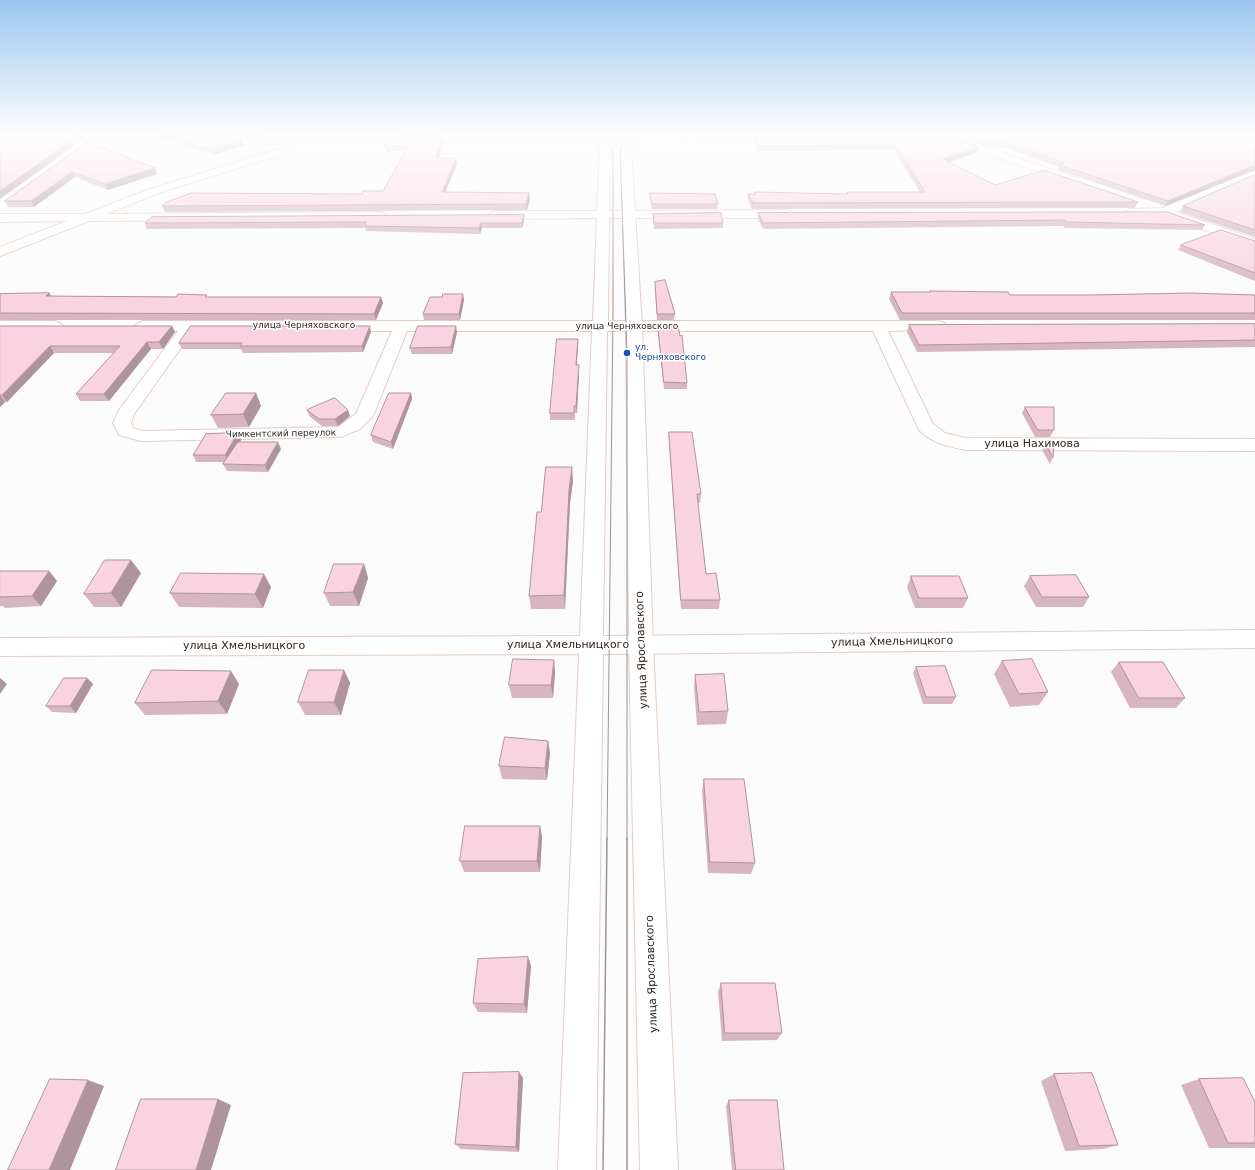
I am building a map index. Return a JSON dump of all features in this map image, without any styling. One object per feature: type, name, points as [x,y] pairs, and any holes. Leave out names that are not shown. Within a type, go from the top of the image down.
[{"type":"street","points":[[0,252],[165,188]]},
{"type":"street","points":[[577,1170],[604,188]]},
{"type":"street","name":"улица Ярославского","points":[[627,188],[634,327],[641,645],[659,1170]]},
{"type":"street","points":[[1119,213],[1165,212],[1221,188]]},
{"type":"street","points":[[1135,202],[1255,243]]},
{"type":"street","points":[[484,215],[802,214]]},
{"type":"street","points":[[0,218],[89,216],[397,216]]},
{"type":"street","name":"Чимкентский переулок","points":[[189,326],[125,414],[122,423],[125,431],[141,436],[341,432],[354,425],[364,416],[402,325]]},
{"type":"street","points":[[0,326],[71,326]]},
{"type":"street","name":"улица Черняховского","points":[[126,326],[957,326]]},
{"type":"street","name":"улица Нахимова","points":[[878,326],[925,426],[933,436],[945,441],[965,444],[1255,445]]},
{"type":"street","name":"улица Хмельницкого","points":[[0,647],[641,645],[1255,639]]},
{"type":"building","points":[[24,188],[50,188],[31,201],[5,201]]},
{"type":"building","points":[[385,188],[444,188],[442,192],[529,193],[526,204],[162,206],[167,202],[191,193],[362,194],[363,191],[383,191]]},
{"type":"building","points":[[922,188],[1096,188],[1138,202],[753,203],[748,194],[755,195],[754,192],[848,194],[847,192],[925,192]]},
{"type":"building","points":[[1128,188],[1200,188],[1168,201]]},
{"type":"building","points":[[1226,188],[1255,188],[1255,230],[1183,206]]},
{"type":"building","points":[[650,193],[715,194],[718,204],[652,204]]},
{"type":"building","points":[[1167,212],[1205,225],[1067,222],[1065,220],[763,223],[758,213]]},
{"type":"building","points":[[721,213],[723,223],[654,223],[653,214]]},
{"type":"building","points":[[524,215],[522,223],[481,223],[479,228],[365,226],[366,222],[145,223],[152,217]]},
{"type":"building","points":[[1221,230],[1255,241],[1255,273],[1181,245]]},
{"type":"building","points":[[665,280],[675,314],[657,314],[655,282]]},
{"type":"building","points":[[891,292],[1008,292],[1010,295],[1190,293],[1255,295],[1255,313],[902,313]]},
{"type":"building","points":[[49,293],[46,296],[176,297],[178,294],[207,295],[205,297],[381,297],[374,314],[0,313],[0,294]]},
{"type":"building","points":[[443,294],[463,294],[459,314],[423,314],[430,297],[442,297]]},
{"type":"building","points":[[1255,324],[1255,340],[919,345],[909,325]]},
{"type":"building","points":[[0,326],[172,326],[159,342],[147,342],[104,394],[76,394],[120,346],[50,346],[2,395],[0,395]]},
{"type":"building","points":[[191,326],[370,326],[362,346],[240,346],[242,343],[179,343]]},
{"type":"building","points":[[418,326],[456,326],[451,347],[410,348]]},
{"type":"building","points":[[658,326],[678,326],[680,336],[682,335],[687,383],[664,382]]},
{"type":"building","points":[[557,339],[578,339],[576,365],[579,365],[576,406],[574,406],[574,413],[550,413]]},
{"type":"building","points":[[226,393],[256,393],[243,414],[211,415]]},
{"type":"building","points":[[389,393],[411,393],[391,442],[371,435]]},
{"type":"building","points":[[335,398],[348,410],[335,419],[319,419],[307,410]]},
{"type":"building","points":[[1025,407],[1054,407],[1054,430],[1038,430]]},
{"type":"building","points":[[669,432],[692,432],[701,494],[697,494],[706,574],[716,573],[720,600],[681,600]]},
{"type":"building","points":[[238,433],[225,455],[193,455],[206,434]]},
{"type":"building","points":[[238,442],[278,442],[265,465],[223,464]]},
{"type":"building","points":[[1046,444],[1054,444],[1053,457]]},
{"type":"building","points":[[546,467],[572,467],[569,490],[564,595],[529,596],[537,512],[541,512]]},
{"type":"building","points":[[105,560],[131,560],[111,593],[84,594]]},
{"type":"building","points":[[334,564],[364,564],[353,592],[324,593]]},
{"type":"building","points":[[0,571],[49,571],[32,596],[0,597]]},
{"type":"building","points":[[181,573],[264,574],[255,594],[170,593]]},
{"type":"building","points":[[1076,575],[1089,597],[1042,597],[1030,576]]},
{"type":"building","points":[[911,576],[959,576],[968,598],[919,598]]},
{"type":"building","points":[[513,659],[554,660],[551,685],[509,685]]},
{"type":"building","points":[[1032,659],[1048,692],[1019,694],[1002,661]]},
{"type":"building","points":[[1119,662],[1163,662],[1185,698],[1139,698]]},
{"type":"building","points":[[945,666],[956,697],[926,697],[916,667]]},
{"type":"building","points":[[152,670],[231,671],[218,701],[135,703]]},
{"type":"building","points":[[309,670],[344,670],[334,702],[298,702]]},
{"type":"building","points":[[724,674],[728,711],[699,712],[695,675]]},
{"type":"building","points":[[64,678],[87,678],[70,706],[46,706]]},
{"type":"building","points":[[505,737],[548,741],[545,768],[499,766]]},
{"type":"building","points":[[704,779],[744,779],[755,863],[710,862]]},
{"type":"building","points":[[465,826],[540,826],[537,861],[460,861]]},
{"type":"building","points":[[528,957],[524,1004],[473,1003],[478,959]]},
{"type":"building","points":[[721,983],[775,983],[782,1033],[725,1033]]},
{"type":"building","points":[[519,1072],[516,1147],[455,1144],[463,1073]]},
{"type":"building","points":[[1092,1073],[1118,1145],[1079,1146],[1054,1074]]},
{"type":"building","points":[[1243,1078],[1255,1102],[1255,1143],[1228,1143],[1199,1079]]},
{"type":"building","points":[[50,1079],[88,1080],[49,1170],[8,1170]]},
{"type":"building","points":[[141,1099],[218,1099],[196,1170],[116,1170]]},
{"type":"building","points":[[729,1100],[777,1100],[784,1170],[736,1170]]},
{"type":"tram line","points":[[607,839],[613,188]]},
{"type":"tram line","points":[[621,188],[627,353],[627,1170]]},
{"type":"tram line","points":[[603,1170],[607,838]]},
{"type":"place","name":"ул. Черняховского","points":[[627,353]]}]
